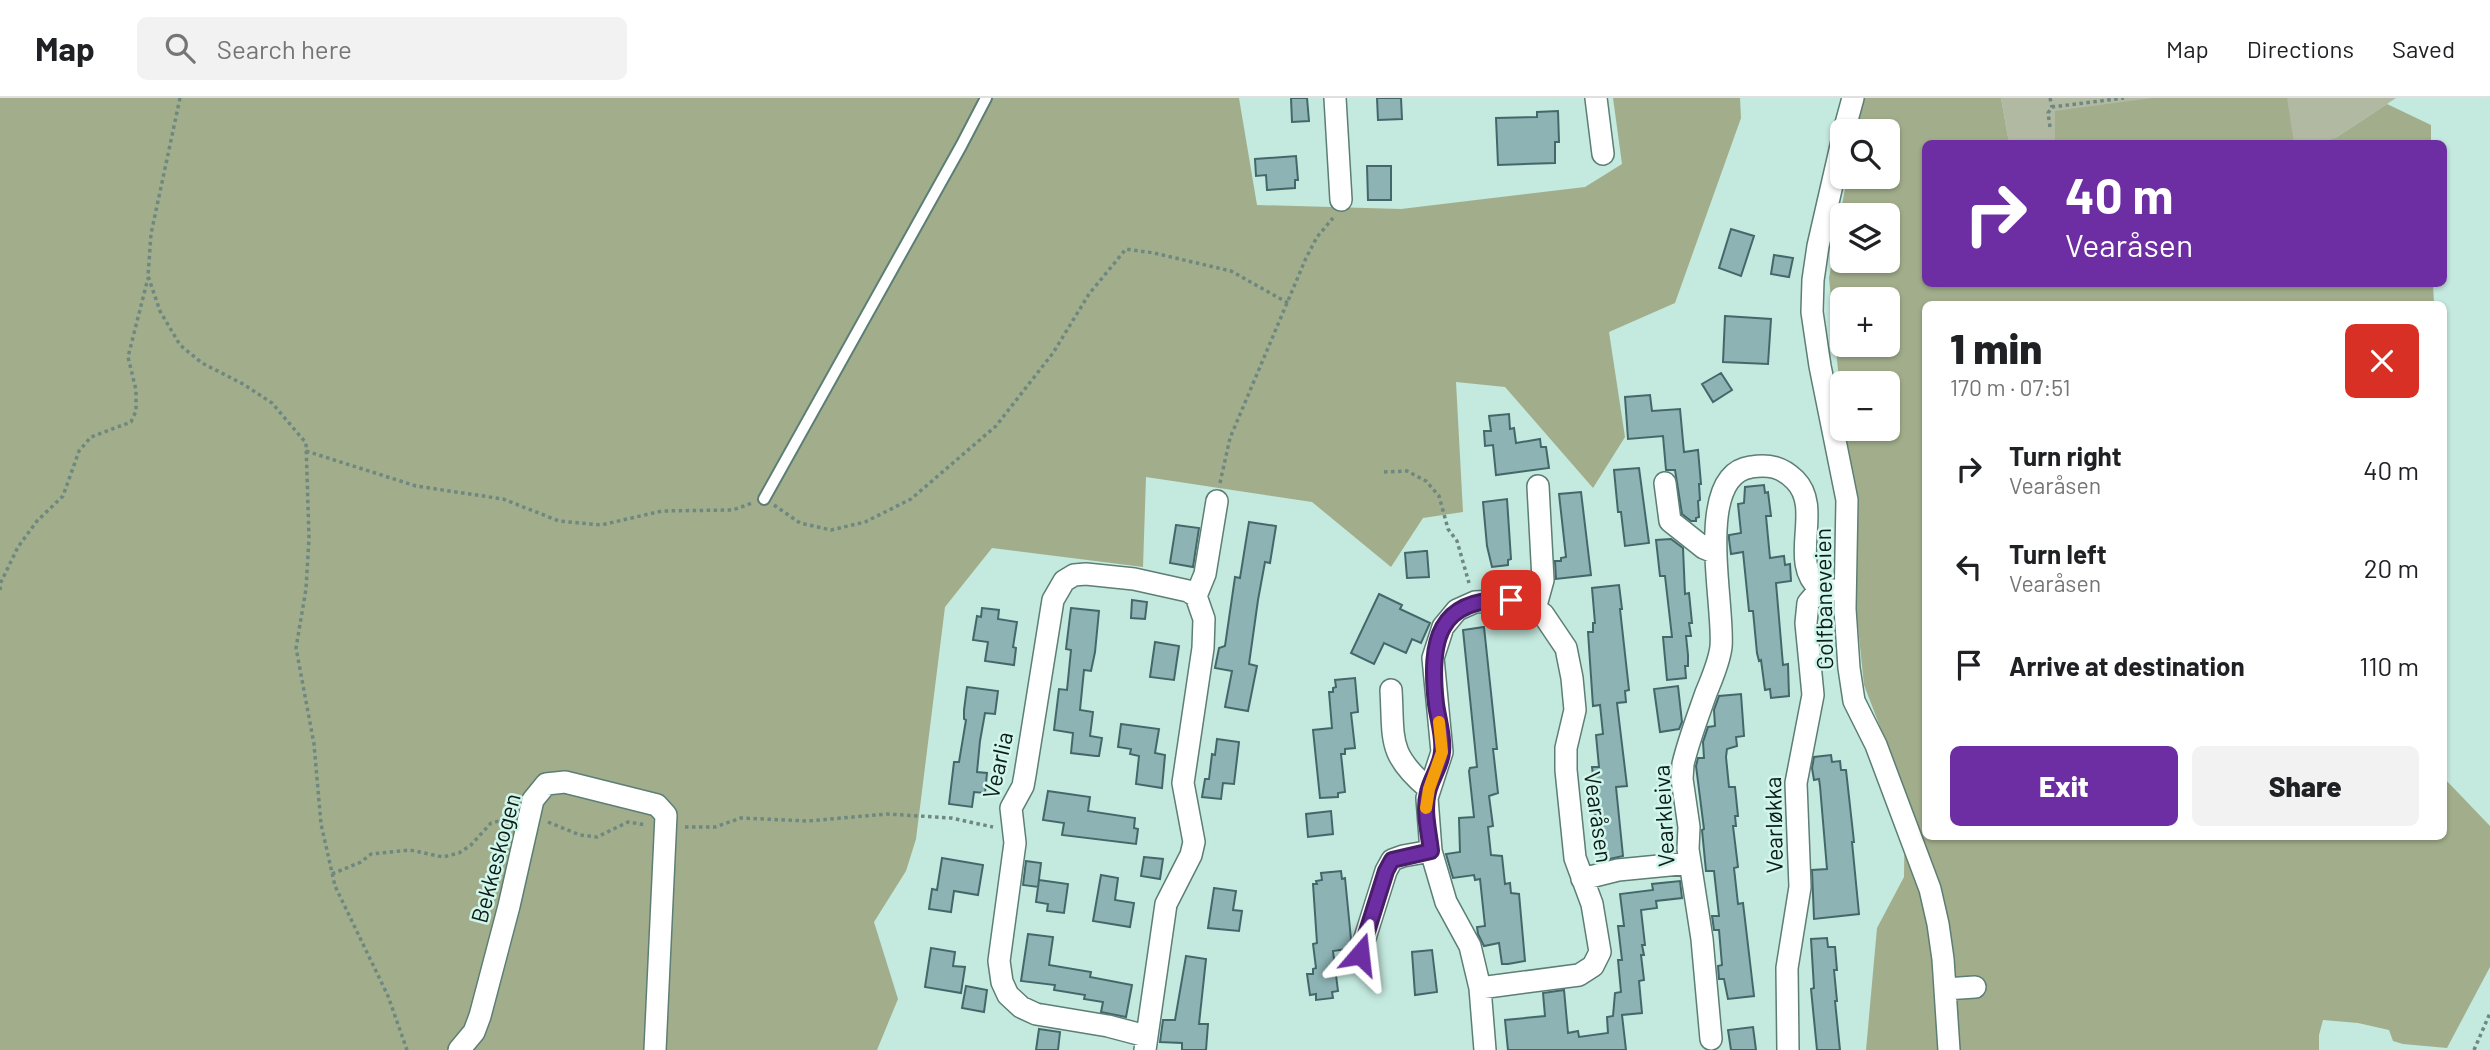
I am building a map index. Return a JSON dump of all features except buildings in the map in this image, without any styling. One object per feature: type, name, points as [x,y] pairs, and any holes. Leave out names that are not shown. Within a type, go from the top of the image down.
[{"type":"street","points":[[1335,98],[1341,200]]},
{"type":"street","points":[[1596,98],[1604,154]]},
{"type":"street","points":[[1847,119],[1853,98]]},
{"type":"street","name":"Golfbaneveien","points":[[1831,189],[1818,246],[1812,313],[1847,500],[1849,668],[1854,701],[1876,745],[1930,888],[1938,924],[1949,1050]]},
{"type":"street","name":"Vearkleiva","points":[[1712,1039],[1702,939],[1690,863],[1683,764],[1721,648],[1716,553],[1719,504],[1726,482],[1741,468],[1775,466],[1797,482],[1802,490],[1807,513],[1807,569],[1812,583],[1820,589]]},
{"type":"street","points":[[1665,483],[1670,521],[1704,548],[1716,553]]},
{"type":"street","points":[[1485,1050],[1480,988],[1469,946],[1446,902],[1431,851],[1426,809],[1429,789],[1442,752],[1433,666],[1443,627],[1457,610],[1475,602],[1511,600],[1535,609],[1544,580],[1538,486]]},
{"type":"street","points":[[1196,596],[1205,574],[1217,501]]},
{"type":"street","name":"Vearlia","points":[[1074,575],[1133,579],[1188,591],[1196,596],[1204,619],[1183,783],[1194,842],[1191,855],[1166,904],[1146,1043],[1108,1026],[1036,1014],[1021,1007],[1008,995],[1002,982],[999,961],[1015,843],[1011,808],[1023,786],[1049,613],[1053,600],[1065,581],[1074,575]]},
{"type":"street","points":[[1820,589],[1846,589]]},
{"type":"street","name":"Vearløkka","points":[[1788,1050],[1787,968],[1800,887],[1796,783],[1813,695],[1806,623],[1808,603],[1820,589]]},
{"type":"street","name":"Vearåsen","points":[[1480,988],[1579,975],[1588,972],[1600,952],[1592,904],[1575,858],[1566,771],[1566,748],[1575,709],[1572,678],[1563,640],[1550,621],[1535,609]]},
{"type":"street","points":[[1391,690],[1396,754],[1429,789]]},
{"type":"street","name":"Bekkeskogen","points":[[459,1050],[474,1032],[480,1016],[533,800],[546,784],[565,782],[657,805],[666,815],[655,1050]]},
{"type":"street","points":[[1360,954],[1386,871],[1392,860],[1431,851]]},
{"type":"street","points":[[1582,879],[1618,870],[1690,863]]},
{"type":"street","points":[[1945,989],[1975,987]]},
{"type":"lane","points":[[764,499],[986,98]]},
{"type":"path","points":[[0,590],[1,582],[18,547],[37,521],[63,496],[79,452],[91,437],[131,422],[136,411],[136,390],[128,357],[148,276],[150,234],[180,98]]},
{"type":"path","points":[[2049,98],[2052,107]]},
{"type":"path","points":[[2050,127],[2048,113],[2052,107],[2124,98]]},
{"type":"path","points":[[1217,501],[1228,445],[1317,237],[1335,215],[1341,200]]},
{"type":"path","points":[[306,451],[416,486],[503,499],[559,521],[601,525],[663,511],[733,510],[764,499],[800,523],[831,530],[865,522],[911,499],[996,426],[1053,353],[1089,294],[1126,249],[1231,271],[1288,303]]},
{"type":"path","points":[[148,276],[160,311],[180,345],[202,363],[243,384],[272,403],[306,443],[309,538],[306,589],[296,648],[314,744],[321,824],[335,886],[388,996],[407,1050]]},
{"type":"path","points":[[1384,472],[1407,471],[1426,481],[1439,496],[1448,529],[1457,541],[1475,602]]},
{"type":"path","points":[[2474,1050],[2490,1013]]},
{"type":"green space","points":[[0,98],[1239,98],[1257,205],[1401,209],[1585,187],[1622,164],[1613,98],[1740,98],[1741,118],[1675,303],[1609,332],[1625,437],[1593,488],[1505,387],[1456,382],[1463,512],[1423,518],[1391,567],[1312,502],[1146,477],[1143,567],[992,548],[945,607],[916,839],[906,871],[874,922],[898,999],[877,1050],[0,1050]]},
{"type":"green space","points":[[1861,98],[2001,98],[2008,140],[1922,140],[1922,287],[2433,287],[2434,301],[1922,301],[1922,840],[2447,840],[2447,781],[2490,826],[2490,967],[2447,1048],[2403,1044],[2393,1041],[2389,1030],[2358,1023],[2323,1020],[2319,1050],[1866,1050],[1877,928],[1904,877],[1905,792],[1864,685],[1844,441],[1900,441],[1900,371],[1838,371],[1837,357],[1900,357],[1900,287],[1830,288],[1829,278],[1830,272],[1900,273],[1900,203],[1842,203],[1845,189],[1900,189],[1900,119],[1857,119]]},
{"type":"green space","points":[[2001,98],[2396,98],[2331,140],[2008,140]]},
{"type":"green space","points":[[2152,98],[2287,98],[2294,140],[2055,140],[2055,111]]},
{"type":"green space","points":[[2387,104],[2431,125],[2431,140],[2330,140]]},
{"type":"slow traffic","points":[[1426,808],[1429,789],[1442,752],[1439,722]]},
{"type":"route","points":[[1360,954],[1386,871],[1392,860],[1431,851],[1427,798],[1442,752],[1433,666],[1438,637],[1457,610],[1475,602],[1511,600]]}]
